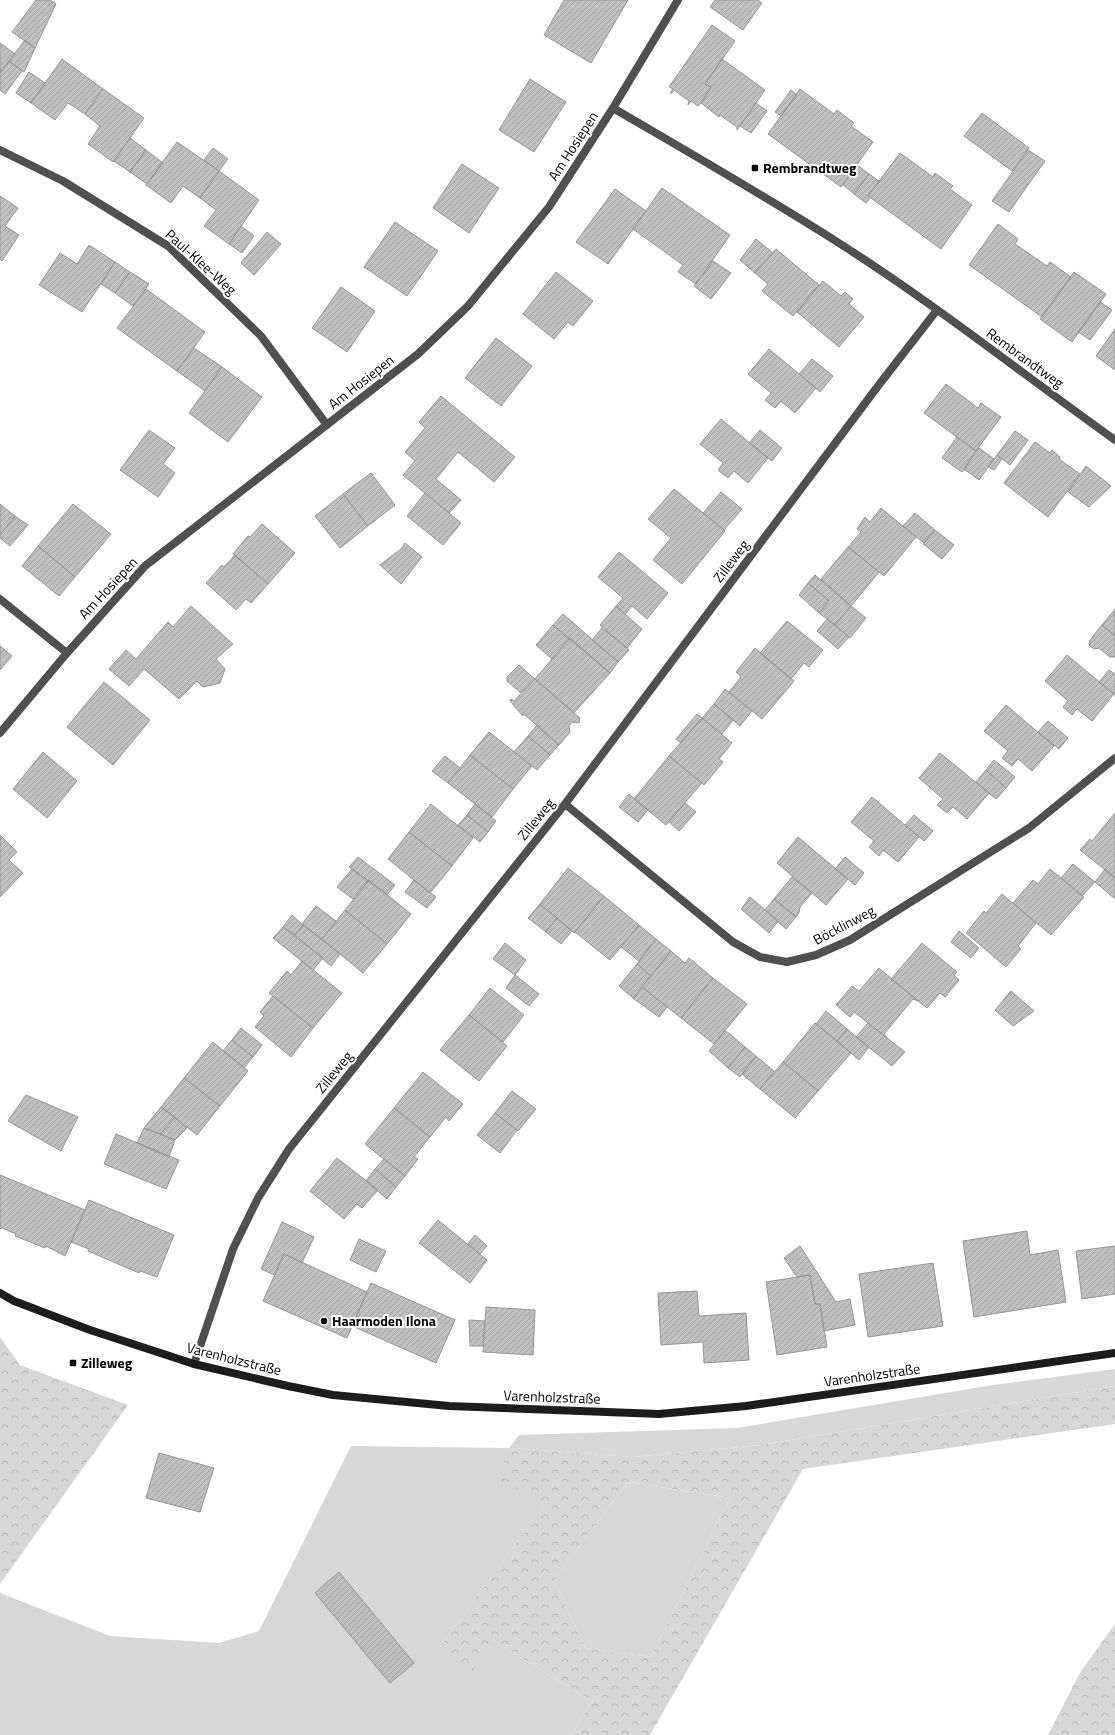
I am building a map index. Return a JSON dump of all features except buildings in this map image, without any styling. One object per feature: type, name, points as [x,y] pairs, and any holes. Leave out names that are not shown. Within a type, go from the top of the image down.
[{"type":"street","name":"Am Hosiepen","points":[[0,732],[67,653],[145,566],[418,354],[468,306],[549,207],[613,108],[678,0]]},
{"type":"street","name":"Rembrandtweg","points":[[613,108],[751,188],[843,245],[936,310],[1115,440]]},
{"type":"street","name":"Paul-Klee-Weg","points":[[0,150],[63,181],[168,246],[261,336],[327,425]]},
{"type":"street","name":"Zilleweg","points":[[194,1364],[233,1249],[258,1198],[289,1150],[565,804],[936,310]]},
{"type":"street","points":[[0,599],[67,653]]},
{"type":"street","name":"Böcklinweg","points":[[565,804],[733,942],[760,957],[787,962],[816,955],[850,940],[1029,828],[1115,758]]},
{"type":"street","name":"Varenholzstraße","points":[[0,1293],[14,1301],[90,1330],[194,1364],[333,1395],[449,1406],[659,1414],[746,1406],[1115,1353]]},
{"type":"green space","points":[[0,1337],[20,1365],[128,1405],[0,1584]]},
{"type":"green space","points":[[1115,1369],[1115,1386],[761,1445],[633,1457],[509,1448],[519,1435],[737,1428],[993,1385]]},
{"type":"green space","points":[[1115,1386],[1115,1424],[803,1469],[650,1735],[571,1735],[592,1701],[492,1640],[472,1673],[438,1649],[547,1502],[497,1480],[509,1448],[633,1457],[761,1445]],"holes":[[[628,1482],[730,1498],[651,1657],[585,1648],[554,1580]]]},
{"type":"green space","points":[[351,1446],[509,1448],[548,1501],[438,1649],[492,1640],[592,1701],[571,1735],[0,1735],[0,1593],[110,1636],[219,1643],[259,1631]]},
{"type":"green space","points":[[628,1482],[730,1498],[651,1657],[585,1648],[554,1580]]},
{"type":"green space","points":[[1115,1624],[1115,1735],[1048,1735],[1081,1671]]},
{"type":"place","name":"Rembrandtweg","points":[[755,168]]},
{"type":"place","name":"Haarmoden Ilona","points":[[324,1321]]},
{"type":"place","name":"Zilleweg","points":[[73,1363]]}]
